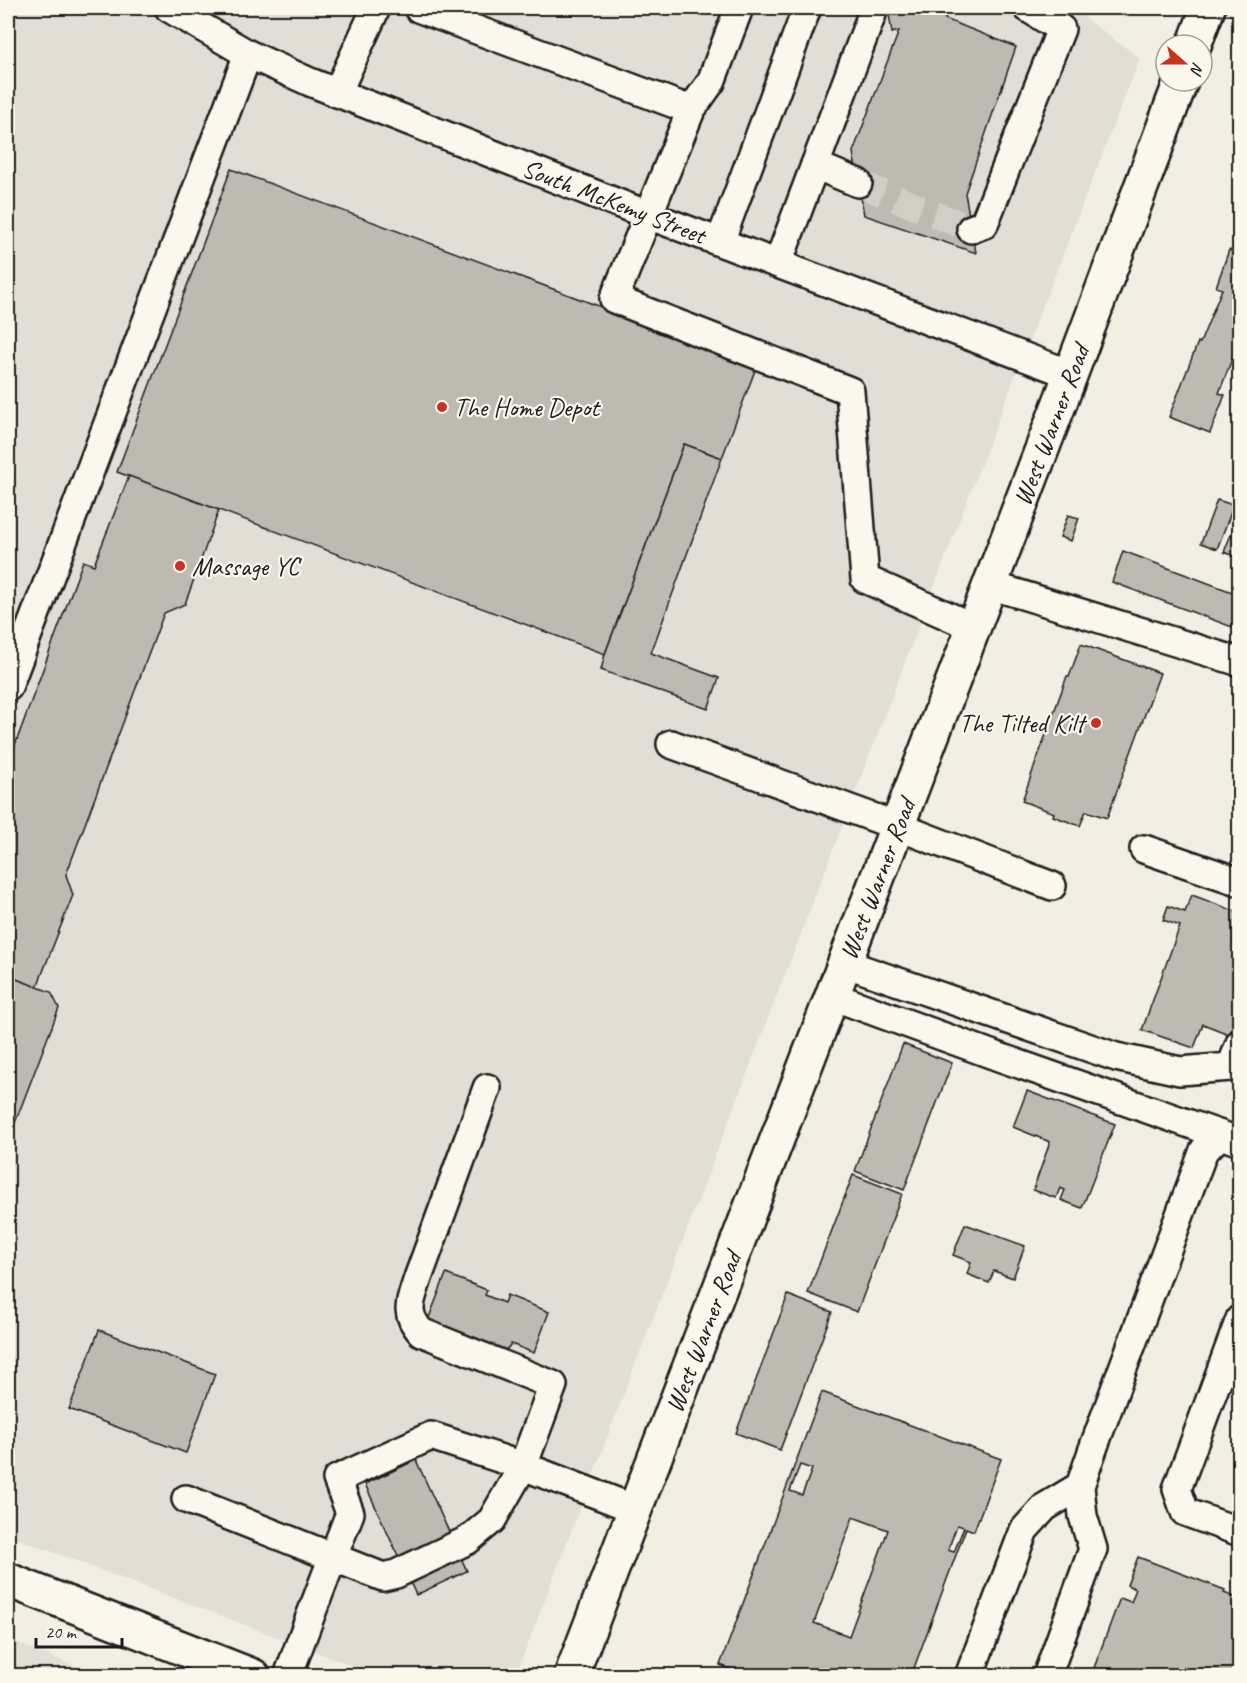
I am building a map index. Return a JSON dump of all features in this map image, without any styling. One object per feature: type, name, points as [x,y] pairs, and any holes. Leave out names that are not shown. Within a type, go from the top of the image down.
[{"type":"main road","points":[[1199,33],[1209,8]]},
{"type":"main road","name":"West Warner Road","points":[[570,1676],[974,627],[1176,93]]},
{"type":"main road","points":[[8,1580],[253,1676]]},
{"type":"street","name":"South McKemy Street","points":[[169,8],[248,54],[338,93],[648,215],[1070,374]]},
{"type":"street","points":[[338,93],[376,8]]},
{"type":"street","points":[[418,8],[691,110]]},
{"type":"street","points":[[739,8],[711,82],[691,110],[614,298],[850,391],[865,579],[974,627]]},
{"type":"street","points":[[720,242],[807,8]]},
{"type":"street","points":[[778,263],[872,14],[869,8]]},
{"type":"street","points":[[971,229],[984,224],[1061,29],[1028,8]]},
{"type":"street","points":[[8,687],[248,54]]},
{"type":"street","points":[[815,165],[858,183]]},
{"type":"street","points":[[990,585],[1239,662]]},
{"type":"street","points":[[671,744],[897,826],[1052,886]]},
{"type":"street","points":[[1144,849],[1239,882]]},
{"type":"street","points":[[844,963],[1116,1057],[1180,1071],[1231,1067],[1239,1043]]},
{"type":"street","points":[[832,996],[999,1058],[1230,1139]]},
{"type":"street","points":[[186,1499],[383,1576],[396,1574],[468,1540],[492,1520],[523,1466],[553,1385],[421,1332],[412,1322],[409,1307],[487,1088]]},
{"type":"street","points":[[1047,1676],[1093,1549],[1083,1516],[1080,1486],[1203,1150],[1230,1139]]},
{"type":"street","points":[[1239,1320],[1178,1489],[1185,1512],[1239,1532]]},
{"type":"street","points":[[288,1676],[350,1513],[337,1479],[431,1436],[523,1466],[635,1509]]},
{"type":"street","points":[[969,1676],[1024,1530],[1045,1507],[1080,1486]]},
{"type":"shaded area","points":[[8,8],[1071,8],[1140,58],[1010,389],[516,1675],[377,1675],[8,1535]]},
{"type":"shaded area","points":[[8,1639],[65,1662],[100,1675],[8,1675]]},
{"type":"building","points":[[888,8],[943,8],[945,19],[1016,47],[965,193],[976,253],[864,215],[853,152],[899,31],[892,33]]},
{"type":"building","name":"The Home Depot","points":[[231,169],[757,365],[722,458],[684,444],[605,654],[117,472]]},
{"type":"building","points":[[1240,244],[1240,338],[1219,393],[1225,395],[1210,433],[1169,417],[1198,342],[1200,343],[1222,289],[1216,287],[1229,250],[1236,252]]},
{"type":"building","points":[[684,444],[722,458],[651,653],[719,678],[708,709],[601,670]]},
{"type":"building","points":[[129,476],[219,510],[185,604],[164,613],[66,875],[73,895],[37,987],[8,976],[8,764],[83,561],[94,565]]},
{"type":"building","points":[[1240,479],[1240,489],[1217,549],[1201,543],[1217,500],[1230,504]]},
{"type":"building","points":[[1240,512],[1240,558],[1224,552]]},
{"type":"building","points":[[1068,515],[1079,518],[1071,541],[1060,537]]},
{"type":"building","points":[[1123,551],[1240,595],[1240,630],[1112,582]]},
{"type":"building","name":"The Tilted Kilt","points":[[1081,644],[1160,673],[1107,818],[1086,811],[1080,826],[1022,801],[1067,676],[1069,677]]},
{"type":"building","points":[[1192,895],[1240,913],[1240,1011],[1231,1035],[1203,1024],[1194,1048],[1142,1030],[1180,926],[1163,920],[1168,906],[1185,912]]},
{"type":"building","points":[[8,976],[51,992],[59,1008],[8,1137]]},
{"type":"building","points":[[903,1044],[952,1063],[904,1190],[855,1171]]},
{"type":"building","points":[[1027,1091],[1115,1124],[1082,1208],[1061,1200],[1065,1190],[1060,1188],[1056,1198],[1033,1190],[1050,1142],[1013,1127]]},
{"type":"building","points":[[853,1175],[902,1194],[857,1312],[808,1293]]},
{"type":"building","points":[[965,1224],[1025,1246],[1013,1278],[994,1271],[989,1283],[967,1274],[971,1262],[953,1255]]},
{"type":"building","points":[[446,1274],[487,1290],[485,1295],[504,1303],[507,1295],[549,1312],[534,1353],[511,1344],[506,1350],[428,1320]]},
{"type":"building","points":[[788,1295],[832,1312],[780,1450],[736,1433]]},
{"type":"building","points":[[99,1330],[215,1374],[186,1453],[69,1409]]},
{"type":"building","points":[[822,1392],[1001,1459],[974,1531],[966,1528],[911,1676],[749,1676],[720,1665]],"holes":[[[800,1465],[812,1469],[802,1495],[790,1491]],[[853,1517],[888,1530],[849,1636],[814,1623]],[[957,1525],[964,1527],[954,1552],[948,1550]]]},
{"type":"building","points":[[416,1460],[467,1571],[416,1595],[365,1484]]},
{"type":"building","points":[[1138,1557],[1225,1590],[1224,1593],[1240,1599],[1240,1676],[1091,1676],[1120,1598],[1131,1602],[1136,1589],[1127,1585]]},
{"type":"tunnel","points":[[858,183],[971,229]]},
{"type":"place","name":"The Home Depot","points":[[442,407]]},
{"type":"place","name":"Massage YC","points":[[180,566]]},
{"type":"place","name":"The Tilted Kilt","points":[[1096,723]]}]
